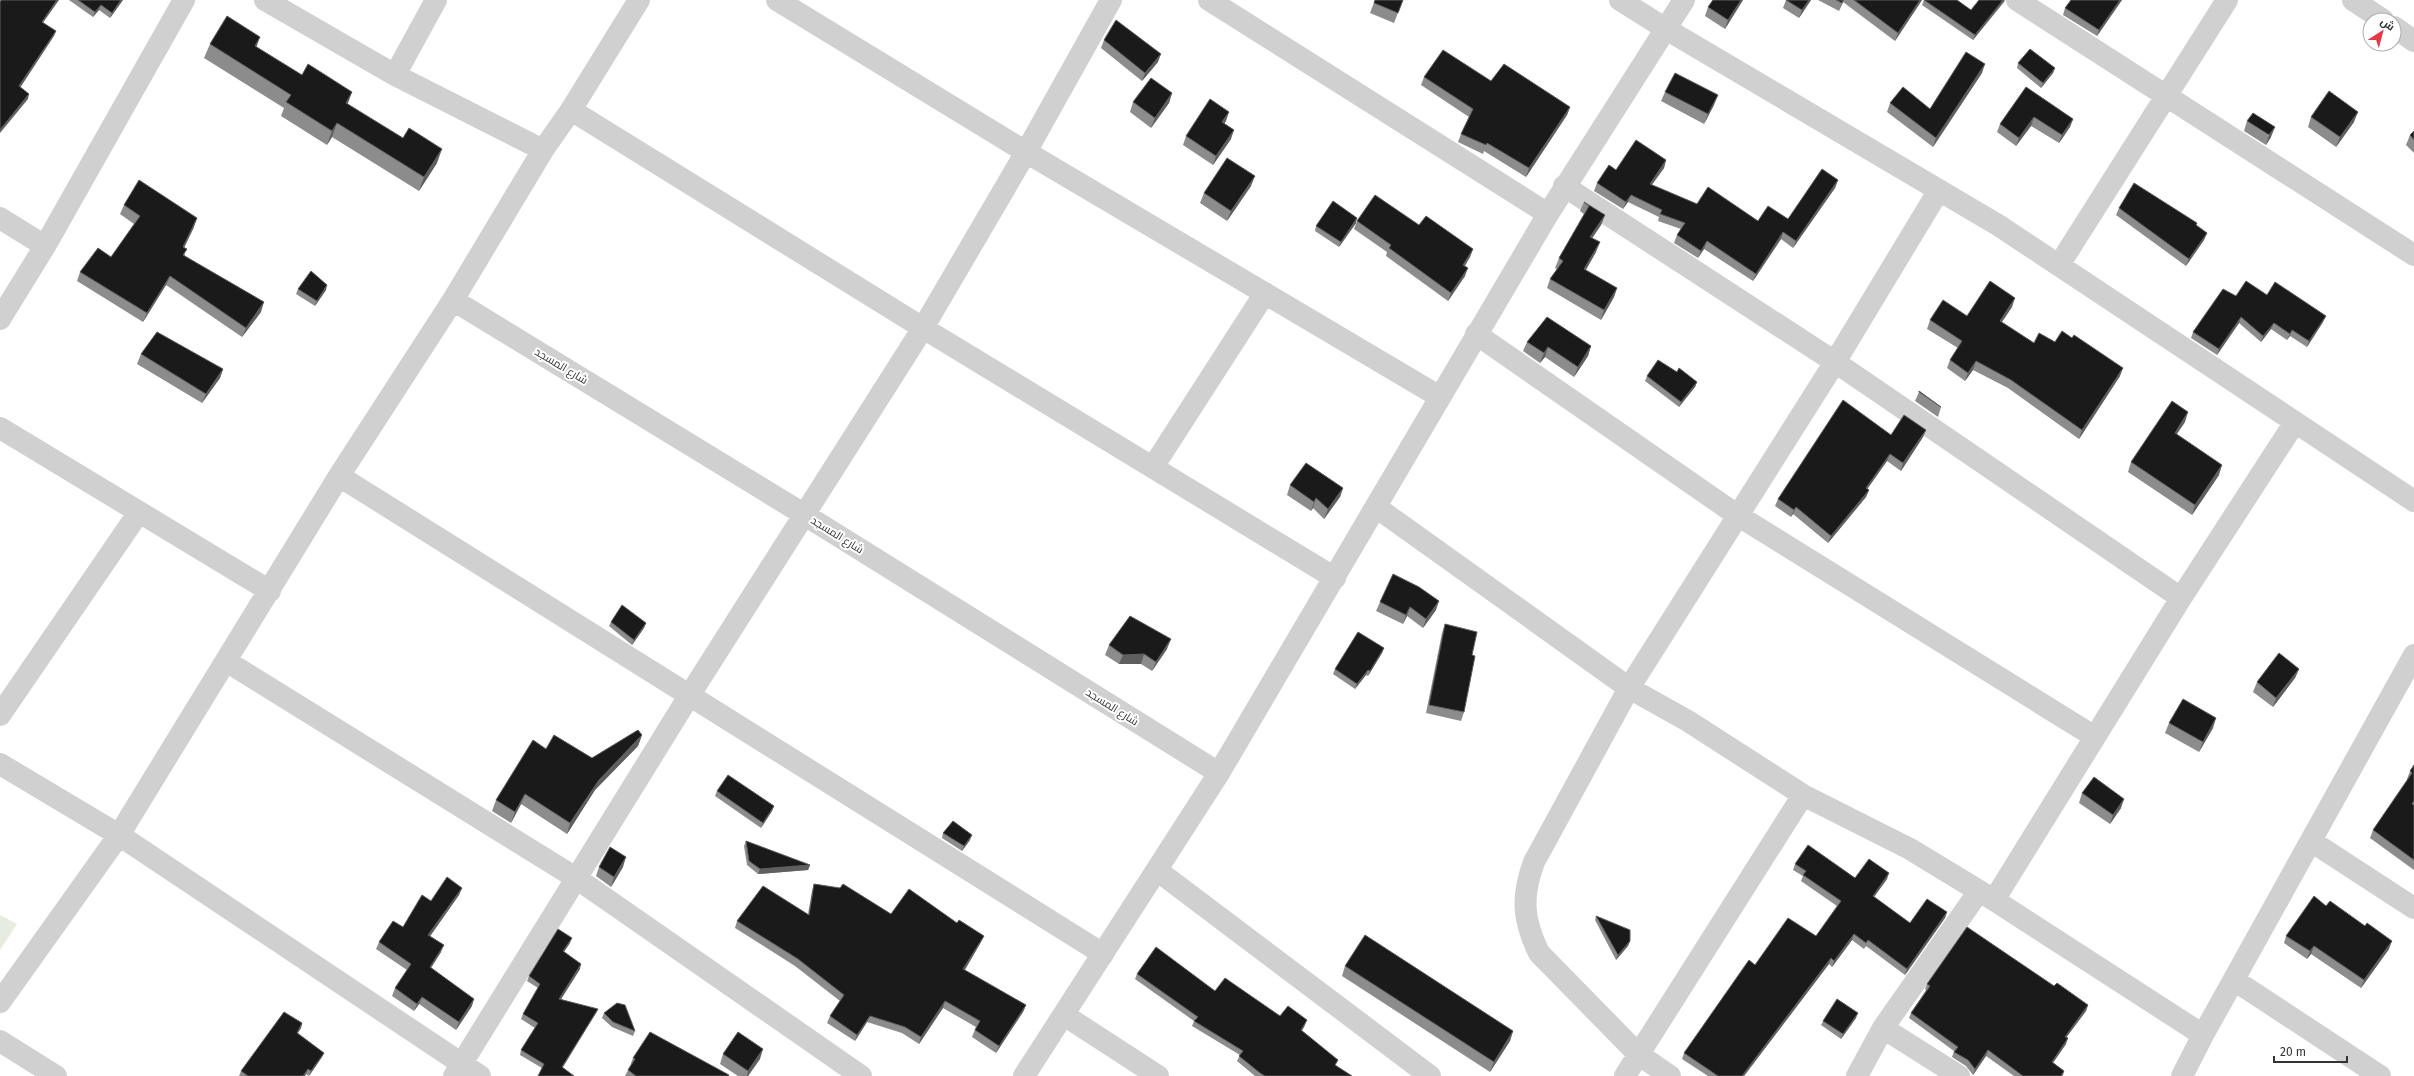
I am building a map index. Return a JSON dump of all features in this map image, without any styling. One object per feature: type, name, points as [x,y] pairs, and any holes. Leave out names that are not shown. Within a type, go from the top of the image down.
[{"type":"street","points":[[0,318],[45,246],[184,0]]},
{"type":"street","points":[[265,0],[395,75],[544,150]]},
{"type":"street","points":[[395,75],[436,0]]},
{"type":"street","points":[[0,1002],[119,835],[270,591],[339,476],[453,300],[544,150],[571,110],[639,0]]},
{"type":"street","points":[[777,0],[799,6],[1026,152],[1440,397]]},
{"type":"street","points":[[458,1070],[689,696],[923,328],[1026,152],[1111,0]]},
{"type":"street","points":[[1208,0],[1548,214]]},
{"type":"street","points":[[1620,0],[1666,29],[1998,224],[2414,501]]},
{"type":"street","points":[[1024,1076],[1102,954],[1158,871],[1219,773],[1564,186],[1684,0]]},
{"type":"street","points":[[2017,0],[2414,255]]},
{"type":"street","points":[[2059,265],[2227,0]]},
{"type":"street","points":[[2353,0],[2371,12]]},
{"type":"street","points":[[2402,33],[2414,41]]},
{"type":"street","points":[[571,110],[923,328],[1335,578]]},
{"type":"street","points":[[1564,186],[1835,362],[2181,598]]},
{"type":"street","points":[[1670,1076],[1638,1054],[1539,953],[1529,932],[1525,903],[1526,884],[1534,862],[1629,688],[1835,362],[1939,190]]},
{"type":"street","points":[[0,218],[45,246]]},
{"type":"street","points":[[1153,467],[1265,293]]},
{"type":"street","name":"شارع المسجد","points":[[453,300],[805,515],[1219,773]]},
{"type":"street","points":[[1476,334],[1737,515],[2095,737]]},
{"type":"street","points":[[1857,1076],[1883,1028],[1986,896],[2095,737],[2181,598],[2295,422]]},
{"type":"street","points":[[0,428],[270,591]]},
{"type":"street","points":[[339,476],[1102,954]]},
{"type":"street","points":[[1376,507],[1629,688],[1688,721],[1804,795],[1910,849],[2203,1035]]},
{"type":"street","points":[[0,715],[139,512]]},
{"type":"street","points":[[2182,1076],[2203,1035],[2414,655]]},
{"type":"street","points":[[226,661],[576,878],[861,1076]]},
{"type":"street","points":[[0,764],[119,835],[458,1070],[480,1076]]},
{"type":"street","points":[[1625,1076],[1804,795]]},
{"type":"street","points":[[2311,841],[2414,908]]},
{"type":"street","points":[[1158,871],[1430,1076]]},
{"type":"street","points":[[2234,980],[2380,1076]]},
{"type":"street","points":[[1064,1015],[1158,1076]]},
{"type":"street","points":[[1883,1028],[1959,1076]]},
{"type":"street","points":[[0,1041],[56,1076]]},
{"type":"shaded area","points":[[0,915],[17,924],[0,950]]},
{"type":"building","points":[[1,0],[57,0],[42,22],[56,31],[19,86],[29,94],[0,130],[0,2]]},
{"type":"building","points":[[78,0],[121,0],[112,13],[101,5],[95,12]]},
{"type":"building","points":[[1375,0],[1403,0],[1398,13],[1374,3]]},
{"type":"building","points":[[1713,0],[1741,0],[1728,20],[1708,7]]},
{"type":"building","points":[[1786,0],[1809,0],[1802,10]]},
{"type":"building","points":[[1836,0],[1843,0],[1842,3]]},
{"type":"building","points":[[1854,0],[1920,0],[1898,33]]},
{"type":"building","points":[[1924,0],[1957,0],[1971,10],[1979,0],[2003,0],[1975,35]]},
{"type":"building","points":[[2071,0],[2120,0],[2099,30],[2065,8]]},
{"type":"building","points":[[227,16],[260,37],[255,46],[302,75],[308,64],[352,92],[346,103],[403,138],[409,128],[442,149],[424,177],[337,123],[332,131],[286,102],[291,95],[210,44]]},
{"type":"building","points":[[1116,20],[1161,54],[1145,73],[1104,40]]},
{"type":"building","points":[[2030,49],[2055,68],[2043,83],[2018,63]]},
{"type":"building","points":[[1443,50],[1491,81],[1504,64],[1570,107],[1529,168],[1487,143],[1486,145],[1461,134],[1473,109],[1424,77]]},
{"type":"building","points":[[1966,52],[1985,64],[1936,138],[1890,103],[1903,87],[1930,109]]},
{"type":"building","points":[[1675,73],[1718,95],[1708,114],[1665,92]]},
{"type":"building","points":[[1151,78],[1172,93],[1155,118],[1133,102]]},
{"type":"building","points":[[2026,87],[2073,119],[2062,135],[2034,117],[2019,138],[2000,124]]},
{"type":"building","points":[[2329,91],[2358,112],[2340,137],[2311,117]]},
{"type":"building","points":[[1210,99],[1229,112],[1222,122],[1234,130],[1216,156],[1186,136]]},
{"type":"building","points":[[2253,113],[2275,127],[2269,135],[2247,121]]},
{"type":"building","points":[[2414,131],[2414,140],[2410,135]]},
{"type":"building","points":[[1636,140],[1666,160],[1650,184],[1697,204],[1708,187],[1758,221],[1768,206],[1788,219],[1822,169],[1838,180],[1796,241],[1783,232],[1756,274],[1707,241],[1701,251],[1677,235],[1685,223],[1660,214],[1662,210],[1631,195],[1626,202],[1597,183],[1609,165],[1616,170]]},
{"type":"building","points":[[1227,158],[1255,176],[1231,211],[1204,193]]},
{"type":"building","points":[[139,180],[197,218],[183,247],[187,249],[183,255],[264,302],[246,328],[170,276],[147,313],[80,272],[98,248],[111,257],[140,216],[124,205]]},
{"type":"building","points":[[2134,183],[2197,223],[2196,225],[2207,233],[2189,259],[2119,208]]},
{"type":"building","points":[[1375,195],[1419,225],[1426,216],[1473,249],[1463,265],[1468,268],[1451,293],[1389,248],[1391,245],[1357,221]]},
{"type":"building","points":[[1333,201],[1357,218],[1341,242],[1316,226]]},
{"type":"building","points":[[1584,202],[1605,215],[1590,237],[1600,242],[1584,269],[1617,288],[1604,310],[1550,279],[1563,261],[1559,258],[1589,206]]},
{"type":"building","points":[[311,271],[327,285],[317,301],[298,289]]},
{"type":"building","points":[[1990,281],[2015,298],[2000,321],[2034,343],[2039,333],[2055,342],[2062,331],[2072,338],[2074,335],[2123,368],[2082,430],[2011,380],[1976,361],[1968,373],[1950,360],[1962,341],[1930,320],[1943,300],[1967,316]]},
{"type":"building","points":[[2246,281],[2267,295],[2275,282],[2326,316],[2309,341],[2292,330],[2290,334],[2274,323],[2263,336],[2241,317],[2219,349],[2193,332],[2223,289],[2236,296]]},
{"type":"building","points":[[1547,317],[1591,346],[1578,367],[1548,347],[1544,353],[1527,342]]},
{"type":"building","points":[[157,332],[223,369],[206,394],[141,354]]},
{"type":"building","points":[[1658,360],[1677,372],[1679,368],[1697,382],[1681,402],[1647,376]]},
{"type":"building","points":[[1919,391],[1941,407],[1919,392]]},
{"type":"building","points":[[1843,400],[1891,435],[1904,415],[1926,430],[1903,463],[1890,454],[1866,488],[1869,490],[1831,536],[1796,507],[1794,510],[1778,499]]},
{"type":"building","points":[[2172,401],[2188,412],[2175,433],[2222,465],[2195,505],[2131,462]]},
{"type":"building","points":[[1306,463],[1343,488],[1328,509],[1316,498],[1314,502],[1290,485]]},
{"type":"building","points":[[1393,574],[1419,587],[1439,601],[1426,619],[1410,607],[1406,615],[1380,602]]},
{"type":"building","points":[[622,605],[646,623],[634,640],[611,622]]},
{"type":"building","points":[[1130,616],[1171,639],[1156,662],[1144,654],[1123,655],[1109,645]]},
{"type":"building","points":[[1445,624],[1477,632],[1472,655],[1475,656],[1464,712],[1429,705]]},
{"type":"building","points":[[1358,632],[1384,648],[1370,671],[1368,670],[1357,684],[1335,669]]},
{"type":"building","points":[[2279,653],[2299,669],[2276,698],[2257,682]]},
{"type":"building","points":[[2183,699],[2216,718],[2203,742],[2169,723]]},
{"type":"building","points":[[638,730],[642,735],[599,780],[570,823],[525,794],[515,812],[496,800],[533,740],[546,749],[554,735],[592,758]]},
{"type":"building","points":[[2414,765],[2414,801],[2412,804],[2414,805],[2414,860],[2373,830],[2412,773],[2410,771]]},
{"type":"building","points":[[728,775],[774,806],[763,823],[717,791]]},
{"type":"building","points":[[2094,777],[2124,799],[2113,815],[2082,793]]},
{"type":"building","points":[[953,821],[972,835],[964,846],[943,833]]},
{"type":"building","points":[[746,841],[810,865],[760,869],[749,861]]},
{"type":"building","points":[[1808,845],[1855,878],[1869,859],[1889,873],[1873,896],[1910,923],[1927,899],[1947,912],[1907,969],[1868,940],[1866,943],[1854,934],[1834,961],[1831,958],[1742,1076],[1718,1076],[1684,1053],[1749,960],[1755,965],[1788,918],[1816,936],[1841,901],[1803,875],[1806,871],[1795,864]]},
{"type":"building","points":[[610,847],[626,857],[614,877],[599,867]]},
{"type":"building","points":[[447,877],[462,888],[428,935],[444,945],[430,967],[474,999],[459,1022],[422,997],[417,1004],[395,988],[411,964],[379,942],[393,921],[403,927],[422,895],[431,901]]},
{"type":"building","points":[[814,884],[840,888],[843,884],[891,914],[909,889],[957,923],[959,920],[984,936],[963,969],[1026,1005],[999,1046],[975,1030],[980,1021],[945,1001],[921,1037],[905,1027],[870,1016],[857,1035],[830,1016],[844,995],[798,959],[737,921],[763,886],[809,915]]},
{"type":"building","points":[[2314,896],[2326,906],[2330,901],[2365,926],[2367,923],[2392,941],[2364,980],[2314,946],[2310,951],[2286,936]]},
{"type":"building","points":[[1596,916],[1630,930],[1630,941],[1618,955]]},
{"type":"building","points":[[1967,927],[2054,986],[2057,983],[2088,1005],[2065,1037],[2068,1038],[2052,1062],[2064,1071],[2061,1076],[2023,1076],[1988,1050],[1975,1069],[1968,1060],[1954,1052],[1958,1047],[1911,1013],[1930,986],[1927,984]]},
{"type":"building","points":[[558,929],[572,938],[563,951],[581,964],[559,999],[598,1009],[562,1067],[574,1076],[538,1076],[544,1064],[521,1050],[538,1023],[523,1014],[540,984],[529,976]]},
{"type":"building","points":[[1365,935],[1513,1031],[1494,1062],[1345,966]]},
{"type":"building","points":[[1156,947],[1215,991],[1225,978],[1280,1016],[1288,1006],[1307,1020],[1301,1030],[1338,1060],[1335,1065],[1352,1076],[1265,1076],[1260,1073],[1239,1056],[1243,1051],[1194,1021],[1198,1017],[1137,974]]},
{"type":"building","points":[[1837,999],[1858,1013],[1843,1034],[1823,1021]]},
{"type":"building","points":[[617,1003],[625,1005],[635,1031],[613,1022],[604,1013]]},
{"type":"building","points":[[284,1012],[302,1023],[297,1033],[324,1053],[311,1071],[308,1069],[303,1076],[248,1076],[241,1071]]},
{"type":"building","points":[[650,1032],[729,1075],[636,1076],[628,1070],[635,1059],[633,1058]]},
{"type":"building","points":[[738,1032],[763,1049],[748,1071],[723,1054]]}]
